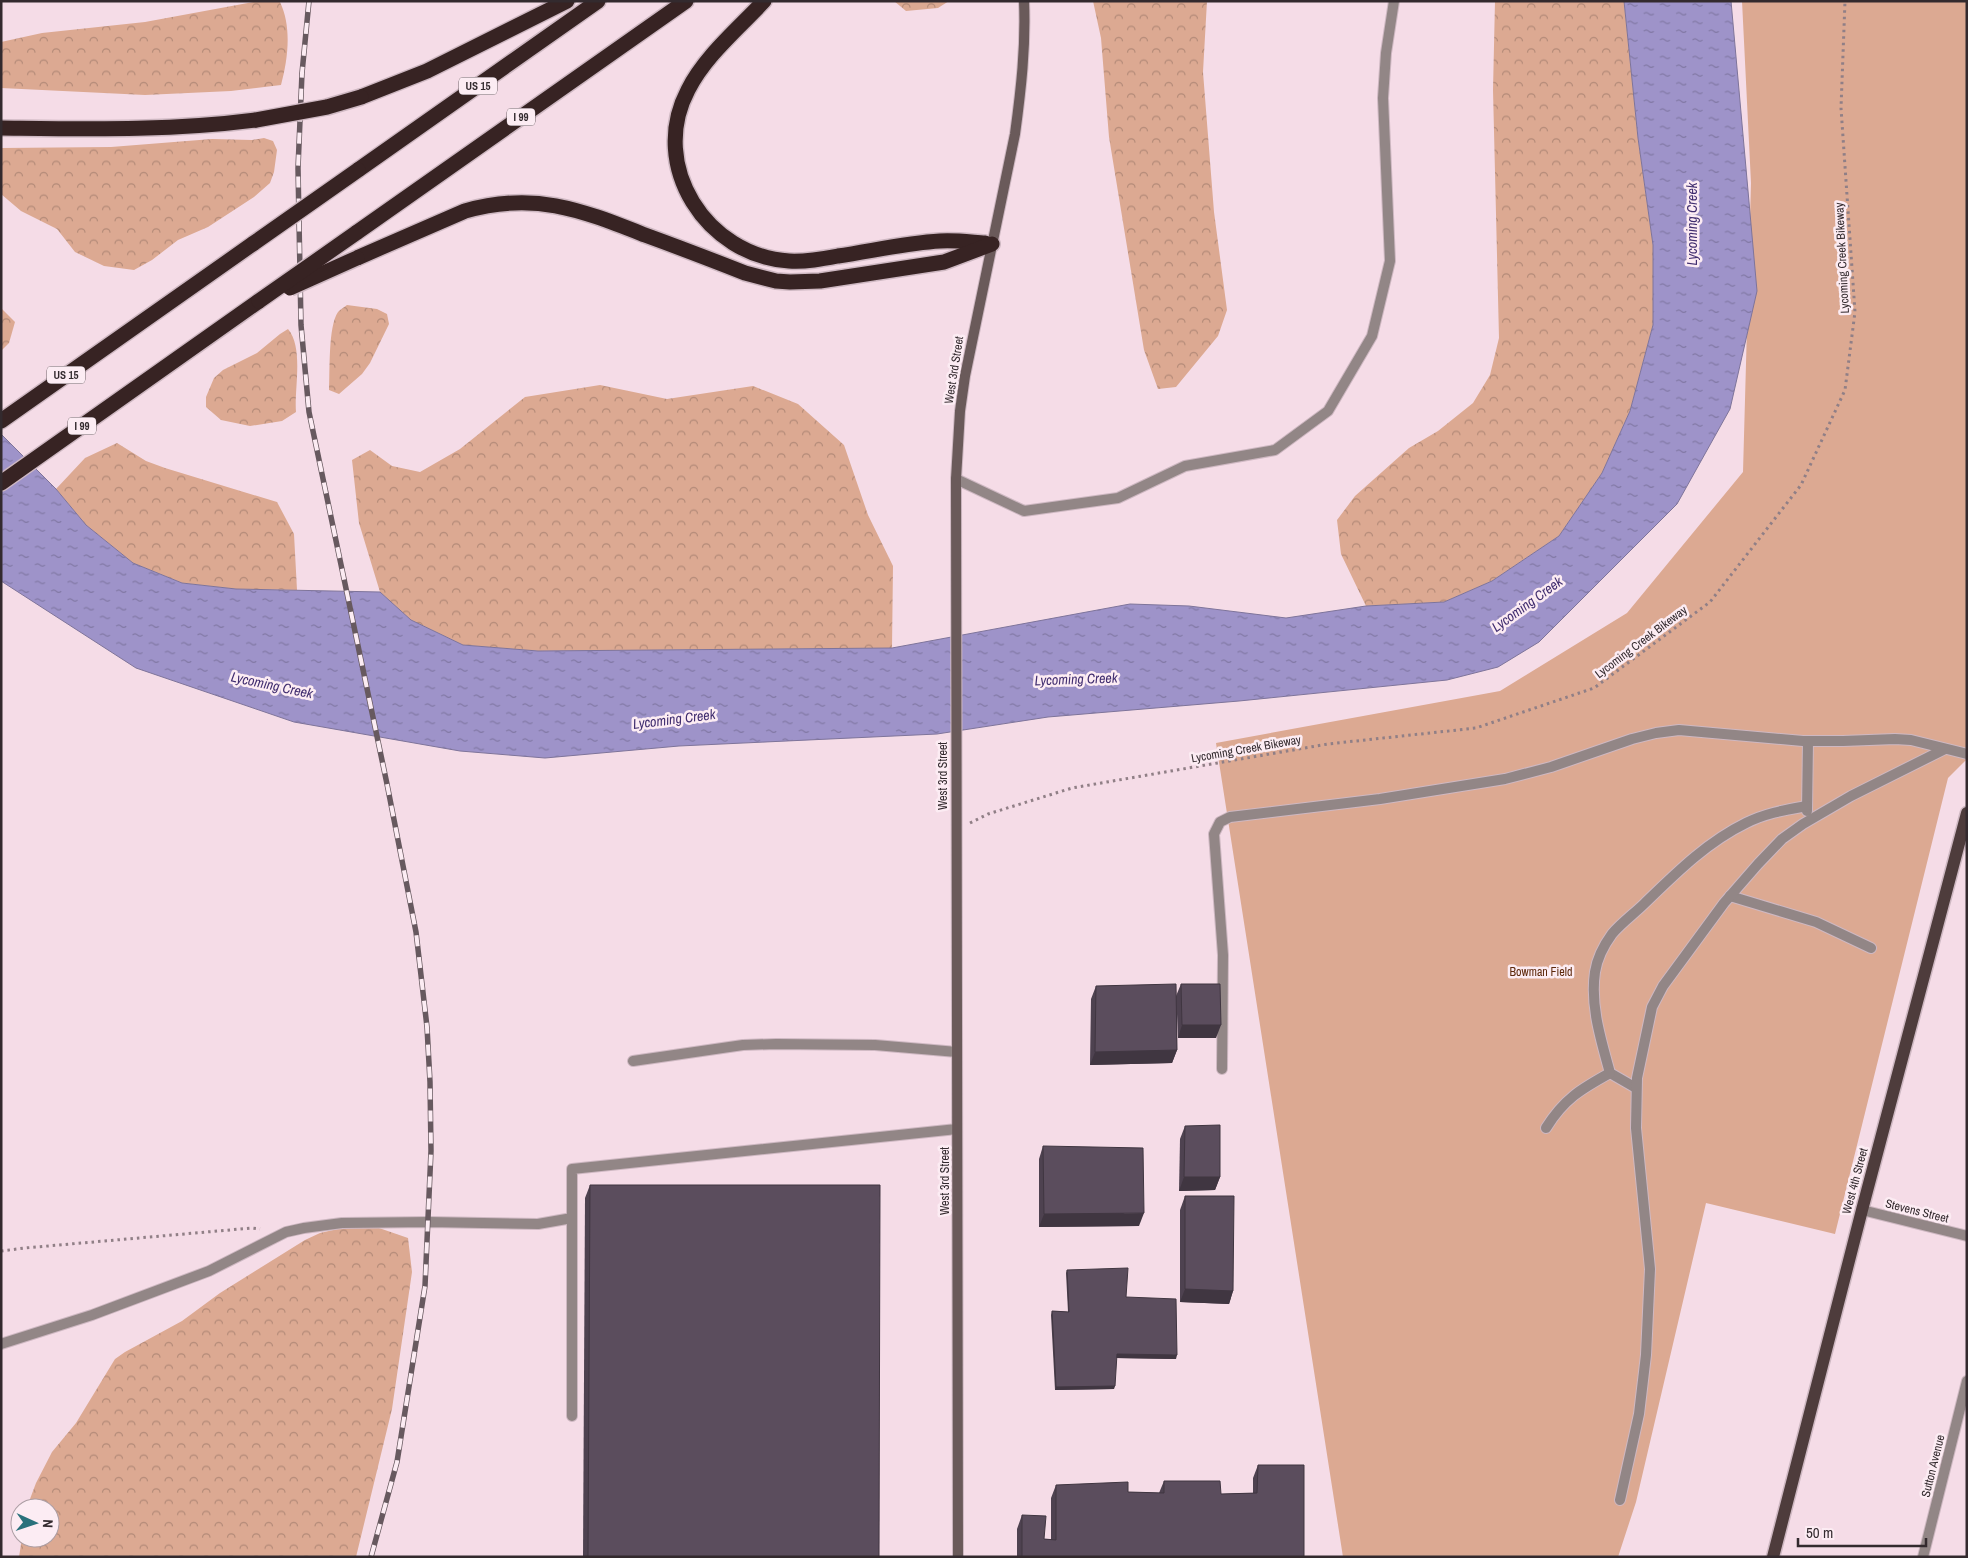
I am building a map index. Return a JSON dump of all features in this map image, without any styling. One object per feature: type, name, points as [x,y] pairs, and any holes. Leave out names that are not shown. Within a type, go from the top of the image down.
[{"type":"highway","points":[[1,128],[142,130],[218,125],[309,111],[361,96],[436,67],[567,1]]},
{"type":"highway","name":"US 15","points":[[1,421],[598,1]]},
{"type":"highway","name":"I 99","points":[[1,483],[686,1]]},
{"type":"highway","points":[[764,1],[702,68],[687,91],[682,104],[676,141],[679,168],[688,195],[705,220],[726,239],[752,253],[766,258],[790,261],[817,260],[941,241],[992,244]]},
{"type":"highway","points":[[259,302],[465,210],[497,203],[548,204],[582,211],[745,273],[761,278],[790,282],[820,280],[944,262],[992,244]]},
{"type":"main road","name":"West 3rd Street","points":[[958,1557],[956,479],[960,411],[965,376],[1019,104],[1024,45],[1024,1]]},
{"type":"main road","name":"West 4th Street","points":[[1773,1557],[1967,813]]},
{"type":"street","points":[[956,479],[1024,511],[1118,498],[1184,466],[1275,450],[1328,412],[1372,336],[1390,261],[1383,98],[1386,53],[1394,1]]},
{"type":"street","points":[[1222,1069],[1223,955],[1214,834],[1220,822],[1230,817],[1380,799],[1504,779],[1551,767],[1632,739],[1679,730],[1808,741],[1911,740],[1967,754]]},
{"type":"street","points":[[1807,822],[1808,741]]},
{"type":"street","points":[[1620,1500],[1639,1414],[1646,1356],[1650,1269],[1636,1128],[1636,1088],[1645,1036],[1656,1000],[1684,955],[1730,896],[1782,839],[1807,822],[1894,773],[1945,749]]},
{"type":"street","points":[[1636,1088],[1610,1072],[1598,1030],[1594,996],[1595,971],[1603,949],[1613,933],[1686,864],[1720,837],[1768,812],[1807,806]]},
{"type":"street","points":[[1730,896],[1816,922],[1871,948]]},
{"type":"street","points":[[633,1061],[743,1045],[776,1044],[875,1044],[957,1052]]},
{"type":"street","points":[[1546,1128],[1557,1109],[1583,1088],[1610,1072]]},
{"type":"street","points":[[572,1416],[572,1169],[957,1129]]},
{"type":"street","name":"Stevens Street","points":[[1862,1210],[1967,1236]]},
{"type":"street","points":[[1,1344],[92,1315],[209,1271],[286,1232],[304,1228],[342,1224],[428,1222],[538,1224],[572,1218]]},
{"type":"street","name":"Sutton Avenue","points":[[1923,1557],[1967,1381]]},
{"type":"path","name":"Lycoming Creek Bikeway","points":[[956,830],[988,814],[1072,788],[1328,744],[1476,728],[1594,688],[1710,602],[1800,485],[1844,390],[1856,312],[1841,108],[1844,1]]},
{"type":"path","points":[[1,1252],[25,1248],[252,1228],[286,1232]]},
{"type":"green space","points":[[259,1],[280,2],[284,12],[288,43],[281,85],[231,91],[145,95],[1,88],[1,42],[42,33],[145,22]]},
{"type":"green space","points":[[894,1],[949,1],[938,8],[906,11]]},
{"type":"green space","points":[[1093,1],[1207,1],[1203,72],[1214,212],[1227,310],[1218,336],[1176,387],[1158,389],[1144,350],[1109,137],[1101,38]]},
{"type":"green space","points":[[1495,1],[1624,1],[1638,138],[1653,245],[1653,325],[1630,411],[1602,473],[1559,536],[1492,581],[1444,602],[1366,606],[1341,554],[1337,520],[1355,496],[1409,448],[1438,431],[1473,403],[1490,375],[1499,338],[1493,90]]},
{"type":"green space","name":"Bowman Field","points":[[1742,1],[1967,1],[1967,759],[1948,778],[1835,1234],[1706,1203],[1636,1502],[1618,1557],[1343,1557],[1216,743],[1500,691],[1627,613],[1743,472],[1751,183]]},
{"type":"green space","points":[[264,138],[273,141],[277,150],[274,172],[270,183],[254,197],[208,227],[178,240],[152,260],[134,270],[104,266],[75,252],[57,229],[21,211],[1,194],[1,148],[111,147],[212,139],[252,140]]},
{"type":"green space","points":[[347,305],[377,309],[387,314],[389,324],[370,363],[362,374],[339,394],[329,390],[331,338],[338,312]]},
{"type":"green space","points":[[1,308],[15,322],[9,343],[1,351]]},
{"type":"green space","points":[[288,329],[296,347],[296,412],[282,421],[250,426],[221,420],[206,407],[206,397],[214,378],[223,370],[257,353]]},
{"type":"green space","points":[[600,385],[667,399],[753,386],[798,404],[844,445],[868,515],[893,566],[892,648],[538,651],[463,645],[411,620],[380,592],[359,523],[352,460],[370,450],[392,466],[420,472],[460,449],[525,397]]},
{"type":"green space","points":[[117,443],[146,461],[277,502],[294,534],[297,590],[236,589],[182,583],[133,563],[86,525],[56,489],[85,458]]},
{"type":"green space","points":[[342,1228],[379,1228],[408,1238],[412,1272],[392,1409],[356,1557],[19,1557],[20,1548],[60,1548],[60,1498],[30,1498],[52,1452],[76,1423],[115,1359],[182,1321],[220,1293],[305,1240],[320,1233]]},
{"type":"water","name":"Lycoming Creek","points":[[1624,1],[1731,1],[1757,291],[1730,409],[1677,504],[1539,642],[1498,667],[1447,680],[1239,701],[1048,717],[937,734],[679,746],[545,758],[460,751],[294,722],[136,668],[1,581],[1,434],[56,489],[86,525],[133,563],[182,583],[236,589],[380,592],[411,620],[463,645],[538,651],[892,648],[1130,604],[1189,606],[1286,618],[1366,606],[1444,602],[1492,581],[1559,536],[1602,473],[1630,411],[1653,325],[1653,245],[1638,138]]},
{"type":"building","points":[[1176,984],[1177,1050],[1095,1052],[1096,986]]},
{"type":"building","points":[[1181,984],[1220,984],[1221,1025],[1182,1025]]},
{"type":"building","points":[[1220,1125],[1220,1177],[1184,1177],[1185,1126]]},
{"type":"building","points":[[1043,1146],[1143,1148],[1144,1213],[1044,1214]]},
{"type":"building","points":[[590,1185],[880,1185],[879,1557],[588,1557]]},
{"type":"building","points":[[1185,1196],[1234,1196],[1233,1291],[1185,1289]]},
{"type":"building","points":[[1128,1268],[1126,1297],[1176,1299],[1177,1355],[1117,1354],[1115,1386],[1056,1387],[1052,1311],[1069,1312],[1067,1270]]},
{"type":"building","points":[[1258,1465],[1304,1465],[1304,1557],[1022,1557],[1022,1515],[1046,1516],[1044,1539],[1056,1540],[1056,1485],[1128,1482],[1128,1492],[1164,1493],[1164,1481],[1220,1481],[1221,1494],[1257,1493]]},
{"type":"railway","points":[[309,1],[302,73],[298,168],[301,325],[309,412],[416,932],[427,1027],[430,1082],[431,1151],[425,1286],[397,1462],[371,1557]]}]
